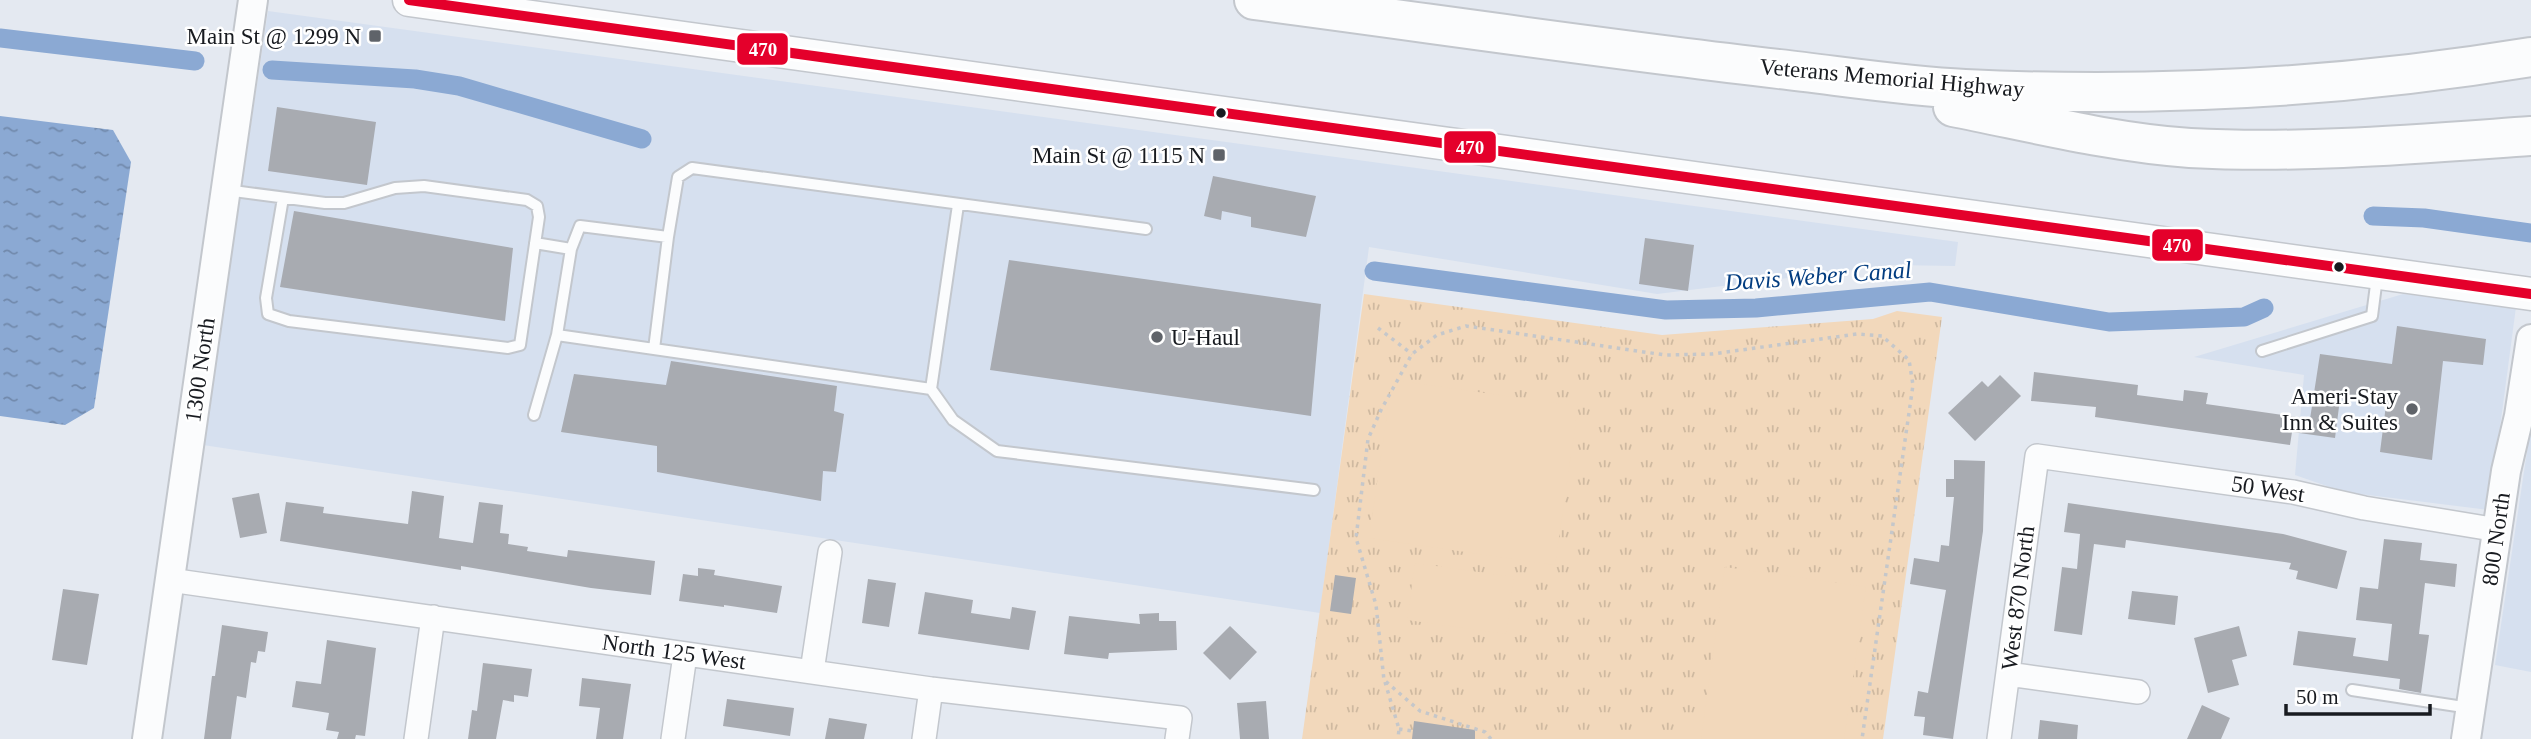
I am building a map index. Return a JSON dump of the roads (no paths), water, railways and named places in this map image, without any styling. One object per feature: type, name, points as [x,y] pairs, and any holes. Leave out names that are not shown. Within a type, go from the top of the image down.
[{"type":"highway","name":"Veterans Memorial Highway","points":[[1254,0],[1717,62],[1962,89],[2093,93],[2244,90],[2439,72],[2531,57]]},
{"type":"highway","points":[[1717,62],[2103,136],[2187,148],[2273,150],[2394,146],[2531,136]]},
{"type":"main road","points":[[409,0],[2531,294]]},
{"type":"street","name":"1300 North","points":[[147,739],[253,0]]},
{"type":"street","name":"800 North","points":[[2466,739],[2506,471],[2519,416],[2531,339]]},
{"type":"street","name":"50 West","points":[[2037,456],[2293,492],[2364,508],[2498,530]]},
{"type":"street","name":"West 870 North","points":[[1999,739],[2037,456]]},
{"type":"street","points":[[812,671],[830,552]]},
{"type":"street","name":"North 125 West","points":[[170,580],[812,671],[1178,729]]},
{"type":"street","points":[[416,739],[433,617]]},
{"type":"street","points":[[673,739],[685,655]]},
{"type":"street","points":[[2008,674],[2138,692]]},
{"type":"street","points":[[924,739],[931,689]]},
{"type":"lane","points":[[654,349],[678,177],[692,168],[1146,229]]},
{"type":"lane","points":[[226,190],[344,203],[395,188],[424,186],[527,200],[537,206],[539,217],[520,345],[509,348],[289,321],[268,314],[266,298],[283,198]]},
{"type":"lane","points":[[958,205],[931,388],[953,420],[997,451],[1314,490]]},
{"type":"lane","points":[[534,415],[557,335],[571,249],[580,226],[668,237]]},
{"type":"lane","points":[[535,243],[571,249]]},
{"type":"lane","points":[[2263,351],[2372,316],[2378,272]]},
{"type":"lane","points":[[557,335],[931,388]]},
{"type":"lane","points":[[2352,690],[2471,708]]},
{"type":"water","points":[[0,116],[113,130],[131,162],[94,408],[65,425],[0,416]]},
{"type":"waterway","name":"Davis Weber Canal","points":[[0,38],[195,61]]},
{"type":"waterway","name":"Davis Weber Canal","points":[[272,70],[415,79],[459,86],[642,139]]},
{"type":"waterway","points":[[2373,216],[2424,218],[2531,233]]},
{"type":"waterway","name":"Davis Weber Canal","points":[[1374,271],[1666,310],[1756,308],[1930,292],[2109,322],[2244,317],[2264,308]]},
{"type":"place","name":"Main St @ 1299 N","points":[[375,36]]},
{"type":"place","name":"Main St @ 1115 N","points":[[1219,155]]},
{"type":"place","name":"U-Haul","points":[[1157,337]]},
{"type":"place","name":"Ameri-Stay Inn & Suites","points":[[2412,409]]}]
